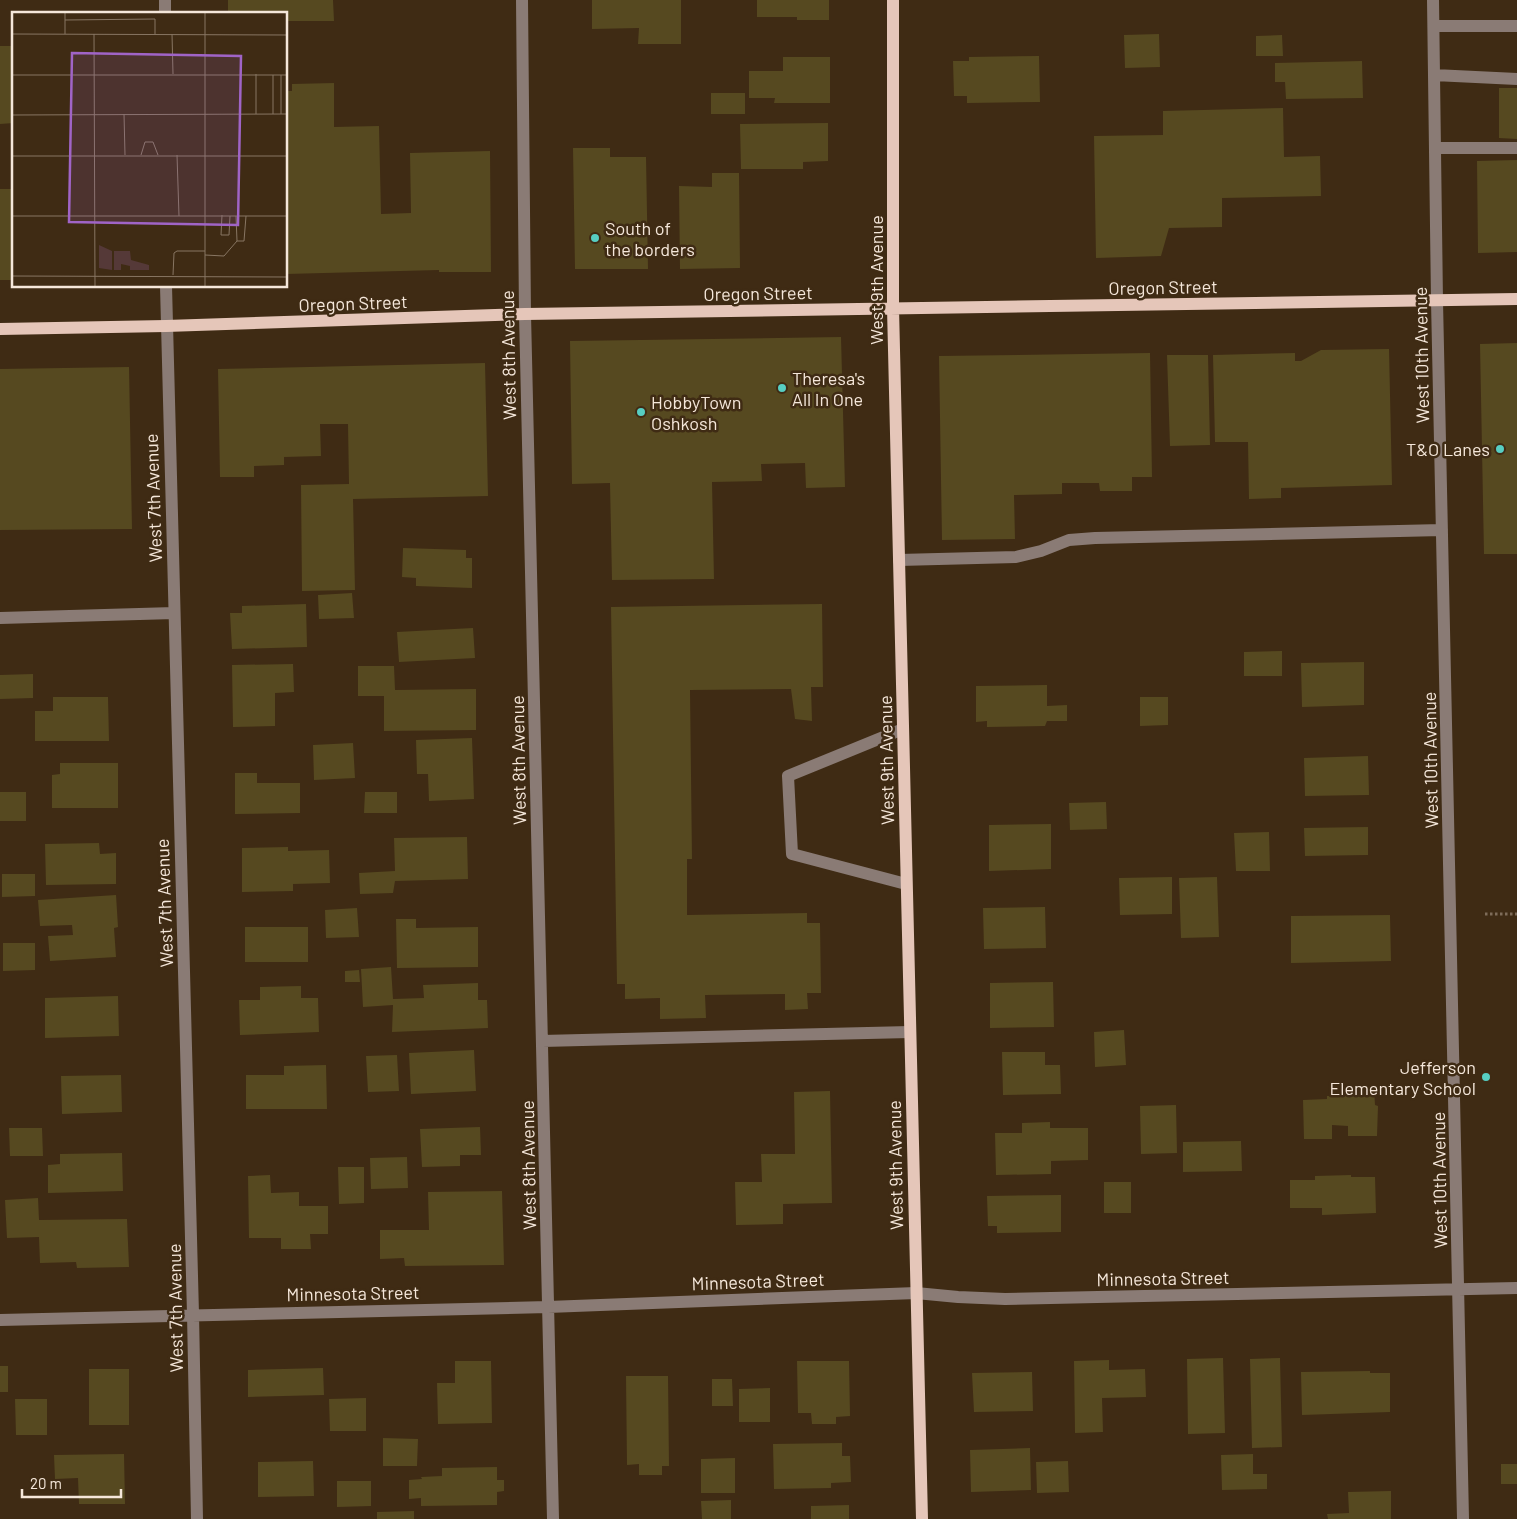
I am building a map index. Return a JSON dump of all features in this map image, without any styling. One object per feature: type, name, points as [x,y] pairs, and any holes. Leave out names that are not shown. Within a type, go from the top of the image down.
[{"type":"main road","name":"West 9th Avenue","points":[[893,0],[894,308],[922,1519]]},
{"type":"main road","name":"Oregon Street","points":[[0,329],[166,326],[524,314],[1517,299]]},
{"type":"street","name":"West 8th Avenue","points":[[522,0],[524,314],[553,1519]]},
{"type":"street","name":"West 10th Avenue","points":[[1433,0],[1437,301],[1463,1519]]},
{"type":"street","points":[[1434,26],[1517,26]]},
{"type":"street","points":[[1434,75],[1517,79]]},
{"type":"street","points":[[1435,148],[1517,148]]},
{"type":"street","name":"West 7th Avenue","points":[[166,288],[197,1519]]},
{"type":"street","points":[[899,560],[1016,557],[1041,551],[1069,540],[1095,538],[1442,530]]},
{"type":"street","points":[[0,618],[174,613]]},
{"type":"street","points":[[903,729],[788,776],[792,854],[906,884]]},
{"type":"street","points":[[542,1041],[910,1032]]},
{"type":"street","name":"Minnesota Street","points":[[0,1320],[548,1307],[916,1293],[958,1298],[1004,1299],[1517,1288]]},
{"type":"path","points":[[1485,914],[1517,914]]},
{"type":"building","points":[[228,0],[333,0],[334,21],[288,21],[288,12],[228,12]]},
{"type":"building","points":[[592,0],[681,0],[681,44],[638,44],[639,28],[592,29]]},
{"type":"building","points":[[757,0],[829,0],[829,20],[797,20],[797,17],[757,17]]},
{"type":"building","points":[[1159,34],[1160,67],[1125,68],[1124,35]]},
{"type":"building","points":[[1282,35],[1283,56],[1256,56],[1256,36]]},
{"type":"building","points":[[0,46],[12,46],[12,123],[0,124]]},
{"type":"building","points":[[1039,56],[1040,102],[967,103],[967,96],[954,96],[953,61],[969,61],[969,57]]},
{"type":"building","points":[[783,57],[830,57],[830,103],[774,103],[775,98],[749,98],[749,71],[783,71]]},
{"type":"building","points":[[1362,61],[1363,98],[1286,99],[1285,82],[1275,82],[1275,63]]},
{"type":"building","points":[[334,83],[334,127],[379,126],[381,214],[411,213],[410,153],[490,151],[491,272],[439,272],[439,270],[288,274],[288,91],[292,91],[292,84]]},
{"type":"building","points":[[1499,88],[1517,88],[1517,139],[1499,138]]},
{"type":"building","points":[[711,93],[745,93],[745,114],[711,114]]},
{"type":"building","points":[[1283,108],[1284,157],[1320,156],[1321,196],[1222,198],[1222,227],[1169,228],[1161,256],[1096,258],[1094,136],[1163,135],[1163,111]]},
{"type":"building","points":[[828,123],[828,161],[803,162],[803,169],[741,169],[740,124]]},
{"type":"building","points":[[573,148],[610,148],[610,157],[646,157],[648,269],[575,269]]},
{"type":"building","points":[[1517,160],[1517,252],[1478,253],[1477,161]]},
{"type":"building","points":[[712,173],[739,173],[740,268],[680,269],[679,186],[712,187]]},
{"type":"building","points":[[0,189],[12,189],[12,280],[0,280]]},
{"type":"building","points":[[841,337],[845,487],[806,488],[805,463],[761,464],[762,481],[712,482],[714,579],[612,580],[610,483],[572,484],[570,341]]},
{"type":"building","name":"T&O Lanes","points":[[1517,343],[1517,554],[1484,554],[1480,344]]},
{"type":"building","points":[[1389,349],[1392,485],[1281,488],[1281,498],[1249,499],[1248,442],[1215,442],[1213,355],[1295,353],[1295,361],[1301,361],[1321,350]]},
{"type":"building","points":[[1150,353],[1152,477],[1132,477],[1132,491],[1100,491],[1099,483],[1062,483],[1062,494],[1014,495],[1015,539],[942,540],[939,356]]},
{"type":"building","points":[[1167,355],[1208,355],[1210,445],[1170,446]]},
{"type":"building","points":[[485,363],[488,496],[353,499],[355,590],[302,591],[301,485],[349,484],[348,424],[320,424],[321,456],[284,457],[284,465],[254,466],[254,477],[220,477],[218,369]]},
{"type":"building","points":[[129,367],[132,529],[0,530],[0,369]]},
{"type":"building","points":[[403,548],[466,550],[466,558],[472,558],[472,588],[416,586],[416,578],[402,577]]},
{"type":"building","points":[[352,593],[354,618],[319,619],[318,595]]},
{"type":"building","points":[[306,604],[307,647],[232,649],[230,613],[242,613],[242,606]]},
{"type":"building","points":[[822,604],[823,687],[811,687],[812,721],[795,719],[791,689],[690,690],[692,859],[687,859],[687,915],[807,913],[807,923],[820,923],[821,993],[807,993],[808,1009],[785,1010],[785,994],[705,995],[706,1018],[660,1019],[660,998],[625,999],[625,984],[617,984],[611,607]]},
{"type":"building","points":[[473,628],[475,658],[399,662],[397,632]]},
{"type":"building","points":[[1282,651],[1282,676],[1244,676],[1244,652]]},
{"type":"building","points":[[1364,662],[1364,705],[1302,707],[1301,663]]},
{"type":"building","points":[[293,664],[294,692],[275,693],[275,726],[233,727],[232,665]]},
{"type":"building","points":[[358,666],[394,666],[395,690],[476,689],[476,730],[384,731],[384,696],[358,696]]},
{"type":"building","points":[[33,674],[33,698],[0,699],[0,675]]},
{"type":"building","points":[[1047,685],[1047,706],[1067,705],[1067,721],[1047,721],[1045,726],[987,727],[987,721],[976,722],[976,686]]},
{"type":"building","points":[[53,697],[108,697],[109,741],[35,741],[35,711],[53,711]]},
{"type":"building","points":[[1140,697],[1168,697],[1168,725],[1140,726]]},
{"type":"building","points":[[472,738],[474,799],[429,801],[428,774],[417,774],[416,740]]},
{"type":"building","points":[[353,743],[355,778],[314,780],[313,745]]},
{"type":"building","points":[[1368,756],[1369,795],[1305,796],[1304,758]]},
{"type":"building","points":[[60,763],[118,763],[118,808],[52,808],[52,775],[60,774]]},
{"type":"building","points":[[235,773],[257,773],[257,783],[300,783],[300,813],[235,814]]},
{"type":"building","points":[[0,792],[26,792],[26,821],[0,821]]},
{"type":"building","points":[[365,792],[397,792],[397,813],[364,813]]},
{"type":"building","points":[[1106,802],[1107,829],[1070,830],[1069,803]]},
{"type":"building","points":[[1051,824],[1051,869],[989,871],[989,825]]},
{"type":"building","points":[[1368,827],[1368,855],[1305,856],[1304,828]]},
{"type":"building","points":[[1269,832],[1270,871],[1236,871],[1234,833]]},
{"type":"building","points":[[467,837],[468,879],[395,881],[393,893],[360,894],[359,873],[395,871],[394,838]]},
{"type":"building","points":[[99,843],[100,854],[116,853],[116,884],[46,885],[45,844]]},
{"type":"building","points":[[288,847],[288,851],[329,850],[330,883],[293,884],[293,891],[242,892],[242,848]]},
{"type":"building","points":[[2,874],[35,874],[35,896],[2,897]]},
{"type":"building","points":[[1172,877],[1172,914],[1120,915],[1119,878]]},
{"type":"building","points":[[1217,877],[1219,937],[1181,938],[1179,878]]},
{"type":"building","points":[[116,895],[118,927],[114,928],[116,957],[50,961],[48,936],[73,935],[72,925],[40,926],[38,900]]},
{"type":"building","points":[[1045,907],[1046,948],[984,949],[983,908]]},
{"type":"building","points":[[357,908],[359,937],[326,938],[325,910]]},
{"type":"building","points":[[1390,915],[1391,961],[1291,963],[1291,916]]},
{"type":"building","points":[[396,919],[416,919],[416,928],[478,927],[478,967],[397,968]]},
{"type":"building","points":[[245,927],[308,927],[308,962],[245,962]]},
{"type":"building","points":[[3,943],[35,943],[35,970],[3,971]]},
{"type":"building","points":[[391,967],[393,999],[424,998],[423,985],[478,983],[478,1000],[487,1000],[488,1028],[392,1032],[393,1005],[363,1007],[361,969]]},
{"type":"building","points":[[359,970],[360,982],[345,982],[345,971]]},
{"type":"building","points":[[1053,982],[1054,1027],[990,1028],[990,983]]},
{"type":"building","points":[[301,986],[301,998],[318,998],[319,1032],[240,1035],[239,1000],[260,1000],[260,987]]},
{"type":"building","points":[[118,996],[119,1036],[45,1038],[45,998]]},
{"type":"building","points":[[1124,1030],[1126,1065],[1095,1067],[1094,1032]]},
{"type":"building","points":[[474,1050],[476,1091],[411,1094],[409,1053]]},
{"type":"building","points":[[1002,1052],[1045,1052],[1045,1065],[1060,1065],[1061,1094],[1003,1095]]},
{"type":"building","points":[[397,1055],[399,1091],[368,1092],[366,1056]]},
{"type":"building","points":[[326,1065],[327,1109],[246,1109],[246,1075],[284,1075],[284,1066]]},
{"type":"building","points":[[121,1075],[122,1112],[62,1114],[61,1076]]},
{"type":"building","points":[[1346,1088],[1374,1088],[1375,1105],[1378,1106],[1377,1136],[1348,1136],[1348,1126],[1332,1125],[1332,1139],[1304,1139],[1303,1100],[1327,1099],[1327,1096],[1346,1096]]},
{"type":"building","points":[[830,1091],[832,1203],[783,1204],[783,1224],[736,1225],[735,1182],[762,1182],[761,1154],[795,1154],[794,1092]]},
{"type":"building","points":[[1176,1105],[1177,1153],[1141,1154],[1140,1106]]},
{"type":"building","points":[[1050,1122],[1050,1128],[1088,1128],[1088,1160],[1051,1161],[1051,1174],[996,1175],[995,1133],[1022,1133],[1022,1123]]},
{"type":"building","points":[[480,1127],[481,1155],[460,1155],[460,1166],[422,1167],[420,1129]]},
{"type":"building","points":[[9,1128],[42,1128],[43,1156],[10,1156]]},
{"type":"building","points":[[1241,1141],[1242,1171],[1183,1172],[1183,1142]]},
{"type":"building","points":[[122,1153],[123,1191],[48,1193],[48,1165],[60,1164],[60,1154]]},
{"type":"building","points":[[407,1157],[408,1188],[371,1189],[370,1158]]},
{"type":"building","points":[[338,1167],[364,1167],[364,1203],[339,1204]]},
{"type":"building","points":[[270,1175],[271,1193],[299,1192],[299,1206],[328,1206],[328,1234],[310,1234],[311,1249],[281,1249],[281,1238],[249,1238],[248,1176]]},
{"type":"building","points":[[1351,1175],[1351,1177],[1375,1177],[1376,1213],[1322,1215],[1322,1208],[1290,1208],[1290,1180],[1315,1180],[1315,1176]]},
{"type":"building","points":[[1104,1182],[1131,1182],[1131,1213],[1104,1213]]},
{"type":"building","points":[[502,1191],[504,1265],[405,1266],[404,1258],[380,1259],[380,1230],[429,1230],[428,1192]]},
{"type":"building","points":[[1061,1195],[1061,1232],[997,1233],[997,1226],[988,1226],[987,1196]]},
{"type":"building","points":[[38,1198],[39,1220],[127,1219],[129,1267],[77,1268],[76,1262],[40,1263],[39,1237],[7,1238],[5,1200]]},
{"type":"building","points":[[1223,1358],[1225,1433],[1188,1434],[1187,1359]]},
{"type":"building","points":[[1280,1358],[1282,1447],[1252,1448],[1250,1359]]},
{"type":"building","points":[[1109,1360],[1109,1370],[1145,1369],[1146,1397],[1102,1398],[1103,1432],[1075,1433],[1074,1361]]},
{"type":"building","points":[[455,1361],[491,1361],[492,1423],[438,1424],[437,1383],[455,1383]]},
{"type":"building","points":[[797,1361],[849,1361],[850,1416],[836,1417],[836,1424],[812,1424],[811,1413],[798,1413]]},
{"type":"building","points":[[0,1366],[8,1366],[8,1392],[0,1392]]},
{"type":"building","points":[[323,1368],[324,1395],[248,1397],[248,1370]]},
{"type":"building","points":[[89,1369],[129,1369],[129,1425],[89,1425]]},
{"type":"building","points":[[1370,1371],[1370,1373],[1390,1373],[1390,1412],[1302,1415],[1301,1372]]},
{"type":"building","points":[[1032,1372],[1033,1411],[974,1412],[972,1373]]},
{"type":"building","points":[[626,1376],[668,1376],[669,1466],[662,1466],[662,1475],[639,1475],[639,1464],[627,1465]]},
{"type":"building","points":[[712,1379],[732,1379],[733,1406],[712,1406]]},
{"type":"building","points":[[770,1388],[770,1422],[739,1422],[739,1389]]},
{"type":"building","points":[[366,1398],[366,1431],[330,1431],[329,1399]]},
{"type":"building","points":[[15,1399],[47,1399],[47,1435],[16,1435]]},
{"type":"building","points":[[383,1438],[418,1439],[417,1466],[383,1466]]},
{"type":"building","points":[[842,1443],[842,1456],[850,1456],[851,1482],[831,1483],[831,1488],[774,1489],[773,1444]]},
{"type":"building","points":[[1030,1448],[1031,1490],[971,1492],[970,1450]]},
{"type":"building","points":[[124,1454],[125,1504],[79,1504],[78,1478],[55,1479],[54,1455]]},
{"type":"building","points":[[1253,1454],[1253,1474],[1267,1474],[1267,1489],[1222,1490],[1221,1455]]},
{"type":"building","points":[[735,1458],[735,1493],[701,1493],[701,1459]]},
{"type":"building","points":[[313,1461],[314,1496],[258,1497],[258,1462]]},
{"type":"building","points":[[1068,1461],[1069,1492],[1037,1493],[1036,1462]]},
{"type":"building","points":[[1501,1464],[1517,1464],[1517,1484],[1501,1484]]},
{"type":"building","points":[[497,1467],[497,1480],[504,1480],[504,1491],[497,1492],[497,1505],[421,1506],[421,1498],[409,1499],[409,1480],[422,1479],[421,1477],[442,1476],[442,1468]]},
{"type":"building","points":[[337,1481],[371,1481],[371,1506],[337,1507]]},
{"type":"building","points":[[1391,1491],[1391,1519],[1328,1519],[1327,1514],[1349,1513],[1348,1492]]},
{"type":"building","points":[[731,1500],[731,1519],[702,1519],[701,1501]]},
{"type":"building","points":[[849,1505],[849,1519],[811,1519],[811,1506]]},
{"type":"building","points":[[414,1511],[414,1519],[377,1519],[377,1512]]},
{"type":"place","name":"South of the borders","points":[[595,238]]},
{"type":"place","name":"Theresa's All In One","points":[[782,388]]},
{"type":"place","name":"HobbyTown Oshkosh","points":[[641,412]]},
{"type":"place","name":"T&O Lanes","points":[[1500,449]]},
{"type":"place","name":"Jefferson Elementary School","points":[[1486,1077]]}]
